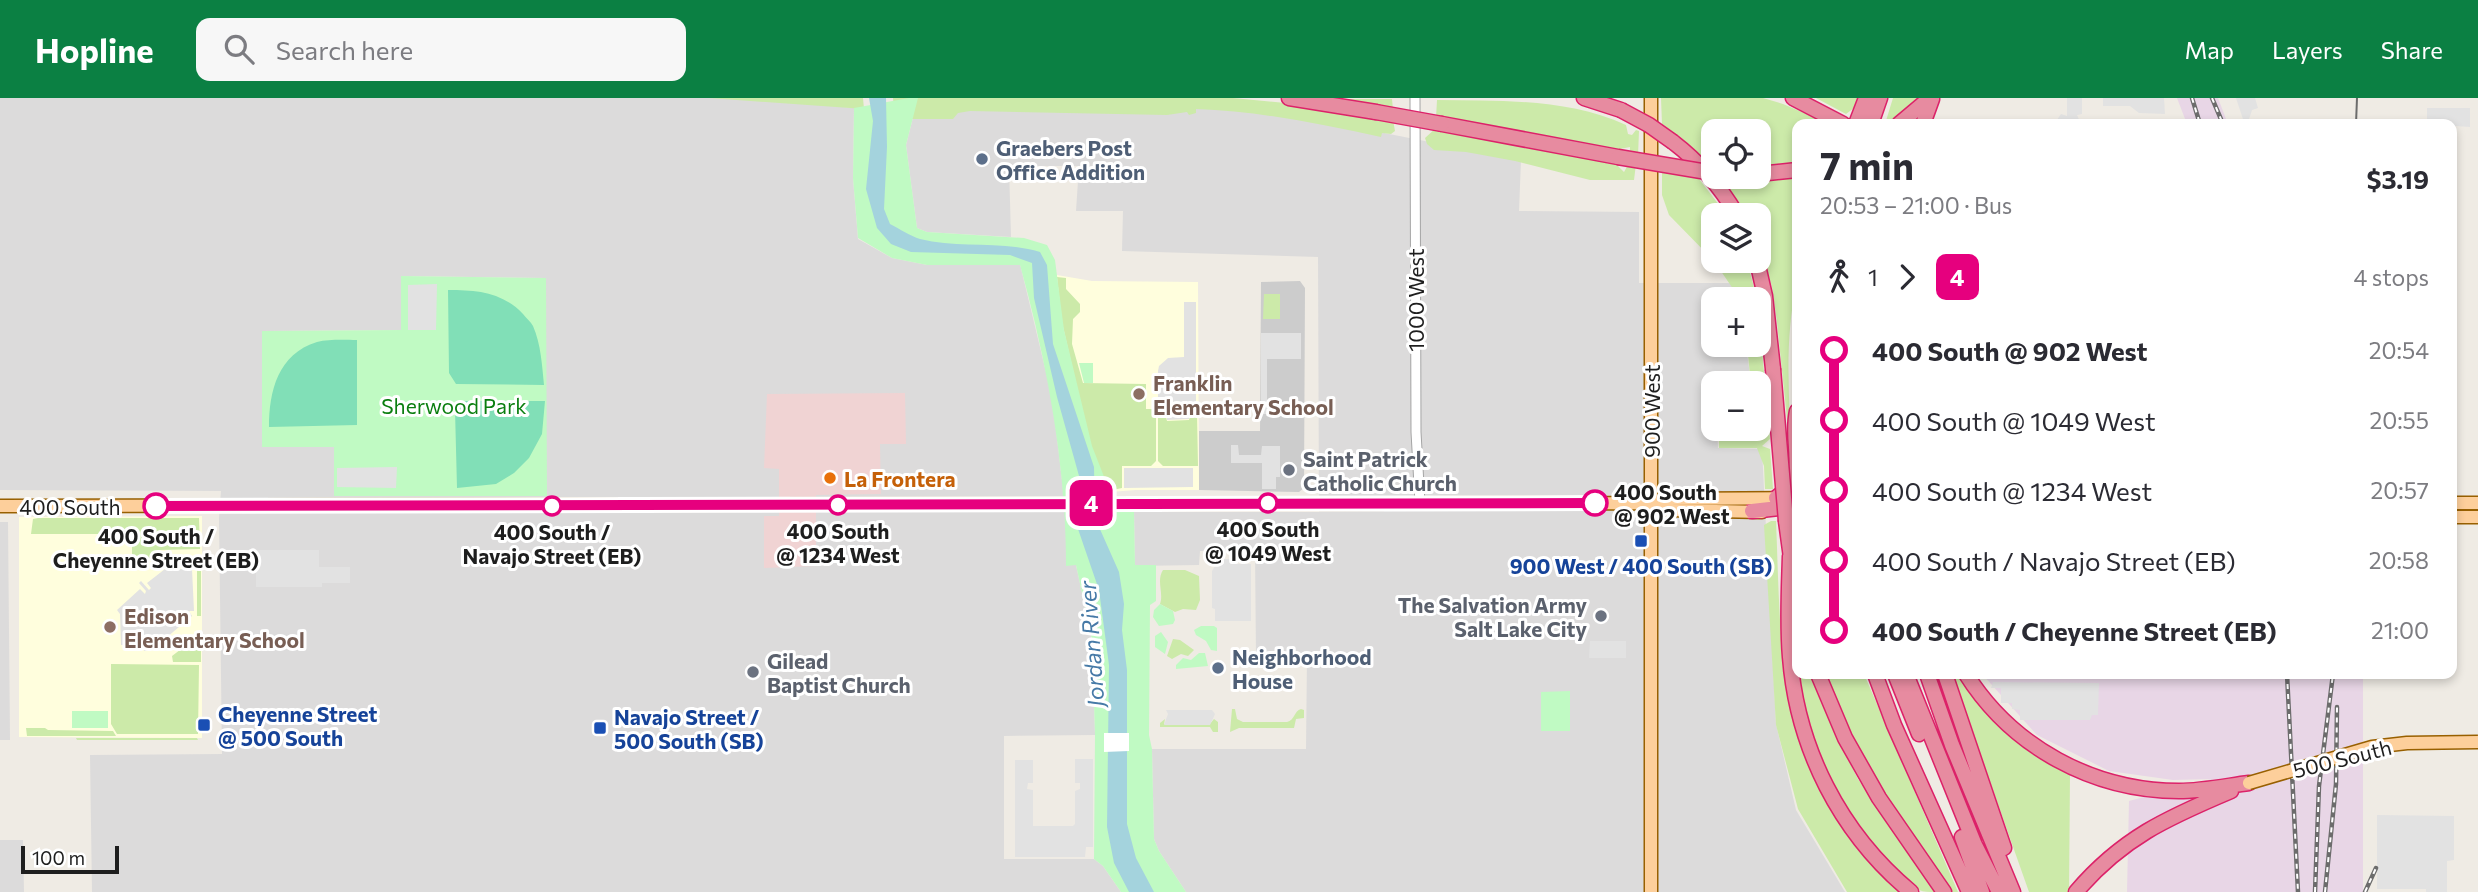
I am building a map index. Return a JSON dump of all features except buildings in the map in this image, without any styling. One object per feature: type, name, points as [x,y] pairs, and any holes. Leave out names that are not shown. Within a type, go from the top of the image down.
[{"type":"highway","points":[[1289,98],[1701,171]]},
{"type":"highway","points":[[1584,98],[1620,110],[1649,125],[1673,142],[1696,162],[1729,203]]},
{"type":"highway","points":[[1793,98],[1833,119]]},
{"type":"highway","points":[[1927,119],[1933,98]]},
{"type":"highway","points":[[1906,119],[1933,98]]},
{"type":"highway","points":[[1859,119],[1873,99]]},
{"type":"highway","points":[[1871,119],[1873,99]]},
{"type":"highway","points":[[1771,173],[1792,171]]},
{"type":"highway","points":[[1760,273],[1765,296],[1792,567]]},
{"type":"highway","points":[[1776,498],[1792,481]]},
{"type":"highway","points":[[1752,511],[1792,507]]},
{"type":"highway","points":[[1790,556],[1789,648],[1792,672]]},
{"type":"highway","points":[[1793,679],[1796,704],[1814,761],[1849,824],[1878,860],[1911,892]]},
{"type":"highway","points":[[1820,679],[1845,738],[1879,798],[1944,892]]},
{"type":"highway","points":[[1877,679],[1894,724],[1969,892]]},
{"type":"highway","points":[[1897,679],[1982,892]]},
{"type":"highway","points":[[1908,679],[1975,845],[1999,892]]},
{"type":"highway","points":[[1929,679],[1952,745],[2013,892]]},
{"type":"highway","points":[[1947,679],[2019,892]]},
{"type":"highway","points":[[1969,679],[1979,695],[2028,742],[2063,764],[2114,783],[2153,790],[2182,791],[2249,783]]},
{"type":"highway","points":[[2076,892],[2093,872],[2142,832],[2249,783]]},
{"type":"main road","name":"900 West","points":[[1651,98],[1651,892]]},
{"type":"main road","name":"400 South","points":[[0,506],[1652,503],[1668,499],[1792,498]]},
{"type":"main road","name":"400 South","points":[[1652,503],[1668,510],[1792,513]]},
{"type":"main road","name":"500 South","points":[[2249,783],[2372,747],[2407,743],[2478,742]]},
{"type":"street","name":"1000 West","points":[[1415,98],[1415,419],[1420,503]]},
{"type":"shaded area","points":[[0,98],[745,98],[854,108],[853,178],[858,239],[892,258],[927,265],[1020,264],[1052,397],[1066,513],[1066,565],[1076,565],[1092,640],[1095,735],[1004,736],[1004,859],[1094,859],[1103,866],[1121,892],[92,892],[90,755],[222,754],[219,518],[221,491],[0,490]],"holes":[[[402,276],[546,278],[334,496],[335,447],[262,331],[401,330]],[[905,394],[880,443],[816,495],[816,566],[764,516],[779,516],[779,468]]]},
{"type":"shaded area","points":[[918,98],[1206,98],[1521,160],[1519,211],[1639,212],[1639,283],[1738,283],[1738,287],[1701,287],[1701,357],[1748,357],[1749,371],[1701,371],[1701,441],[1718,441],[1718,448],[1762,449],[1776,724],[1796,810],[1845,892],[1186,892],[1154,839],[1152,749],[1306,749],[1307,657],[1256,657],[1255,551],[1200,551],[1199,565],[1135,566],[1134,511],[1319,512],[1318,257],[1122,251],[1123,211],[1076,211],[1079,166],[1009,166],[1011,237],[927,232],[917,228],[906,145]]},
{"type":"shaded area","points":[[2067,98],[2082,98],[2082,114],[2077,115],[2079,119],[2058,119],[2061,114],[2067,116]]},
{"type":"shaded area","points":[[2103,98],[2164,98],[2165,114],[2139,113],[2130,106],[2103,106]]},
{"type":"shaded area","points":[[2177,98],[2218,98],[2226,119],[2185,119]]},
{"type":"shaded area","points":[[2236,98],[2255,98],[2258,108],[2252,110],[2249,119],[2243,119]]},
{"type":"shaded area","points":[[2427,108],[2470,108],[2470,127],[2457,126],[2457,119],[2427,119]]},
{"type":"shaded area","name":"Franklin Elementary School","points":[[1057,275],[1092,281],[1198,282],[1199,490],[1110,492],[1092,446]]},
{"type":"shaded area","points":[[1300,281],[1305,288],[1304,488],[1299,492],[1199,490],[1199,431],[1260,431],[1261,282]]},
{"type":"shaded area","points":[[437,284],[436,330],[408,330],[408,285]]},
{"type":"shaded area","points":[[1184,302],[1196,302],[1196,411],[1190,411],[1189,419],[1167,420],[1166,412],[1158,411],[1158,371],[1159,366],[1168,358],[1184,357]]},
{"type":"shaded area","points":[[1261,333],[1301,333],[1301,359],[1267,359],[1267,414],[1261,414]]},
{"type":"shaded area","points":[[905,393],[906,444],[880,444],[881,494],[816,495],[816,566],[764,568],[764,516],[779,516],[779,469],[764,468],[767,394]]},
{"type":"shaded area","points":[[1231,445],[1238,445],[1239,455],[1261,455],[1262,446],[1280,446],[1280,477],[1276,477],[1276,489],[1262,489],[1262,463],[1231,463]]},
{"type":"shaded area","points":[[397,467],[396,488],[337,487],[337,468]]},
{"type":"shaded area","points":[[1124,468],[1193,468],[1193,487],[1124,488]]},
{"type":"shaded area","name":"Edison Elementary School","points":[[202,516],[202,738],[19,737],[19,517]]},
{"type":"shaded area","points":[[0,522],[8,522],[10,740],[0,740]]},
{"type":"shaded area","points":[[256,550],[319,550],[319,567],[350,567],[350,583],[322,583],[322,587],[256,587]]},
{"type":"shaded area","points":[[1224,559],[1231,559],[1231,564],[1251,564],[1251,621],[1215,621],[1215,609],[1212,608],[1212,571],[1217,563],[1223,563]]},
{"type":"shaded area","points":[[165,569],[192,569],[194,611],[189,611],[192,616],[160,643],[155,638],[151,639],[151,650],[144,651],[144,638],[141,639],[141,645],[121,645],[120,614],[117,610],[140,589],[145,594],[146,591],[139,583],[141,581],[149,590],[151,588],[147,583]]},
{"type":"shaded area","points":[[1590,641],[1626,641],[1626,658],[1589,658]]},
{"type":"shaded area","points":[[1987,679],[2363,679],[2363,892],[2127,892],[2129,801],[2211,779],[2173,780],[2109,771],[2037,735]]},
{"type":"shaded area","points":[[1993,682],[2099,683],[2098,715],[2092,715],[2090,720],[2020,720],[2020,710],[2012,709],[2012,703],[2001,703],[2001,688],[1991,688]]},
{"type":"shaded area","points":[[1166,710],[1212,710],[1215,714],[1210,725],[1164,725],[1168,714]]},
{"type":"shaded area","points":[[1075,759],[1093,759],[1093,847],[1086,847],[1085,857],[1015,857],[1015,760],[1033,760],[1033,783],[1028,783],[1027,789],[1033,790],[1033,826],[1073,826],[1075,791],[1080,789],[1080,783],[1075,783]]},
{"type":"shaded area","points":[[2377,815],[2454,816],[2454,860],[2447,861],[2447,892],[2377,889]]},
{"type":"shaded area","points":[[0,840],[23,840],[24,892],[0,892]]},
{"type":"green space","points":[[709,98],[863,98],[864,109]]},
{"type":"green space","points":[[893,98],[1233,98],[1306,105],[1393,120],[1395,131],[1391,134],[1382,133],[1381,137],[1266,115],[1196,109],[1196,113],[1189,115],[1187,112],[1167,115],[970,111],[958,113],[953,119],[907,119],[894,108]]},
{"type":"green space","points":[[918,98],[906,145],[917,228],[927,232],[1024,238],[1047,245],[1055,260],[1064,330],[1092,446],[1110,492],[1114,511],[1134,511],[1135,565],[1156,565],[1156,601],[1150,605],[1149,735],[1152,749],[1154,839],[1186,892],[1121,892],[1103,866],[1094,859],[1095,735],[1092,640],[1076,565],[1066,566],[1059,451],[1039,339],[1020,265],[927,265],[892,258],[858,238],[853,178],[854,108]]},
{"type":"green space","points":[[1661,98],[1763,98],[1818,119],[1792,119],[1789,398],[1792,467],[1777,322],[1768,273],[1771,273],[1771,203],[1738,203],[1728,189],[1771,189],[1771,119],[1701,119],[1701,156],[1662,124]]},
{"type":"green space","points":[[1816,98],[1858,98],[1854,108],[1846,114]]},
{"type":"green space","points":[[1893,98],[1918,98],[1912,119],[1887,119]]},
{"type":"green space","points":[[1333,99],[1392,99],[1393,110]]},
{"type":"green space","points":[[1437,100],[1557,105],[1604,116],[1626,125],[1628,134],[1639,131],[1638,156],[1630,154],[1630,147],[1615,150],[1436,118]]},
{"type":"green space","points":[[1436,128],[1613,161],[1624,172],[1629,163],[1636,164],[1634,180],[1590,180],[1515,161],[1466,152],[1434,150],[1425,138]]},
{"type":"green space","points":[[1662,169],[1696,175],[1701,182],[1701,189],[1707,189],[1718,203],[1701,203],[1701,248],[1669,215],[1662,195]]},
{"type":"green space","points":[[1722,273],[1750,273],[1754,287],[1732,287]]},
{"type":"green space","name":"Sherwood Park","points":[[401,276],[546,278],[547,496],[334,496],[334,447],[262,447],[262,331],[401,330]]},
{"type":"green space","points":[[1057,277],[1066,278],[1066,289],[1080,304],[1080,312],[1073,319],[1072,344],[1083,383],[1146,384],[1146,409],[1156,409],[1156,461],[1151,466],[1122,466],[1122,488],[1108,491],[1090,445],[1062,322]]},
{"type":"green space","points":[[448,290],[498,297],[523,314],[536,333],[544,385],[456,384],[449,373]]},
{"type":"green space","points":[[1264,294],[1280,294],[1280,319],[1263,319]]},
{"type":"green space","points":[[357,340],[357,425],[269,427],[274,387],[278,376],[293,355],[317,342]]},
{"type":"green space","points":[[1748,357],[1763,357],[1764,371],[1750,371]]},
{"type":"green space","points":[[1079,363],[1093,363],[1093,383],[1084,383]]},
{"type":"green space","points":[[545,401],[542,434],[529,458],[514,473],[496,484],[457,488],[455,410],[458,403]]},
{"type":"green space","points":[[1158,412],[1165,412],[1167,421],[1189,420],[1191,412],[1197,412],[1198,466],[1163,466],[1158,461]]},
{"type":"green space","points":[[1719,441],[1768,441],[1762,446],[1770,449],[1773,489],[1765,489],[1764,466],[1757,448],[1719,448]]},
{"type":"green space","points":[[199,518],[200,549],[160,550],[138,567],[132,565],[132,542],[101,541],[100,534],[31,534],[33,519]]},
{"type":"green space","points":[[1776,521],[1780,625],[1788,694],[1807,760],[1821,792],[1838,819],[1858,845],[1902,892],[1847,892],[1798,809],[1776,725],[1764,525]]},
{"type":"green space","points":[[197,566],[201,566],[201,616],[197,616]]},
{"type":"green space","points":[[1163,570],[1185,570],[1199,576],[1200,600],[1196,610],[1183,609],[1175,612],[1160,604],[1160,578]]},
{"type":"green space","points":[[1160,604],[1173,611],[1173,624],[1159,626],[1153,617],[1154,610]]},
{"type":"green space","points":[[1201,626],[1217,628],[1217,651],[1211,650],[1206,641],[1196,635],[1194,630]]},
{"type":"green space","points":[[1161,632],[1168,642],[1165,654],[1155,647],[1155,636]]},
{"type":"green space","points":[[201,634],[201,662],[173,662],[172,656]]},
{"type":"green space","points":[[1173,639],[1180,640],[1194,650],[1188,656],[1181,654],[1172,659],[1167,656]]},
{"type":"green space","points":[[1199,653],[1205,653],[1208,666],[1176,669],[1176,665],[1183,658],[1191,660]]},
{"type":"green space","points":[[111,664],[199,665],[198,734],[117,734],[111,724]]},
{"type":"green space","points":[[1799,679],[1812,679],[1834,732],[1858,779],[1935,892],[1919,890],[1905,880],[1890,866],[1862,830],[1827,773],[1807,716]]},
{"type":"green space","points":[[1824,679],[1866,679],[1958,892],[1949,892],[1856,750]]},
{"type":"green space","points":[[1954,679],[1961,679],[1981,706],[2006,732],[2036,755],[2070,774],[2069,892],[2029,892]]},
{"type":"green space","points":[[1570,691],[1570,731],[1541,731],[1541,692]]},
{"type":"green space","points":[[1232,709],[1235,709],[1237,719],[1243,722],[1287,722],[1301,709],[1304,710],[1304,718],[1296,719],[1294,728],[1239,728],[1230,732]]},
{"type":"green space","points":[[72,711],[108,711],[108,728],[72,728]]},
{"type":"green space","points":[[1165,719],[1164,724],[1209,725],[1214,719],[1218,722],[1218,732],[1213,732],[1210,727],[1160,727],[1160,723]]},
{"type":"green space","points":[[26,728],[113,731],[116,736],[27,736]]},
{"type":"green space","points":[[76,738],[197,738],[198,740],[77,740]]},
{"type":"water","points":[[869,98],[886,98],[884,209],[890,224],[916,238],[935,242],[1025,248],[1040,252],[1047,265],[1053,344],[1094,467],[1095,518],[1119,572],[1124,604],[1122,630],[1127,670],[1127,824],[1136,858],[1154,892],[1129,892],[1114,863],[1107,827],[1109,665],[1099,590],[1078,529],[1076,514],[1081,483],[1034,298],[1032,263],[1010,255],[911,252],[891,244],[877,228],[866,189],[873,121]]},
{"type":"pier","points":[[1104,733],[1129,733],[1129,751],[1104,752]]},
{"type":"tram line","points":[[2356,119],[2357,98]]},
{"type":"railway","points":[[2192,98],[2198,119]]},
{"type":"railway","points":[[2212,98],[2221,119]]},
{"type":"railway","points":[[2287,679],[2298,892]]},
{"type":"railway","points":[[2315,892],[2319,786],[2332,679]]},
{"type":"railway","points":[[2325,892],[2336,784],[2337,707]]},
{"type":"railway","points":[[2365,892],[2376,868]]},
{"type":"bus line","name":"4","points":[[156,506],[1595,503]]},
{"type":"place","name":"Graebers Post Office Addition","points":[[982,159]]},
{"type":"place","name":"Franklin Elementary School","points":[[1139,394]]},
{"type":"place","name":"Saint Patrick Catholic Church","points":[[1289,470]]},
{"type":"place","name":"La Frontera","points":[[830,478]]},
{"type":"place","name":"400 South @ 1049 West","points":[[1268,503]]},
{"type":"place","name":"400 South @ 902 West","points":[[1595,503]]},
{"type":"place","name":"400 South @ 1234 West","points":[[838,505]]},
{"type":"place","name":"400 South / Cheyenne Street (EB)","points":[[156,506]]},
{"type":"place","name":"400 South / Navajo Street (EB)","points":[[552,506]]},
{"type":"place","name":"900 West / 400 South (SB)","points":[[1641,541]]},
{"type":"place","name":"The Salvation Army Salt Lake City","points":[[1601,616]]},
{"type":"place","name":"Edison Elementary School","points":[[110,627]]},
{"type":"place","name":"Neighborhood House","points":[[1218,668]]},
{"type":"place","name":"Gilead Baptist Church","points":[[753,672]]},
{"type":"place","name":"Cheyenne Street @ 500 South","points":[[204,725]]},
{"type":"place","name":"Navajo Street / 500 South (SB)","points":[[600,728]]},
{"type":"water label","name":"Jordan River","points":[[1091,644]]}]
